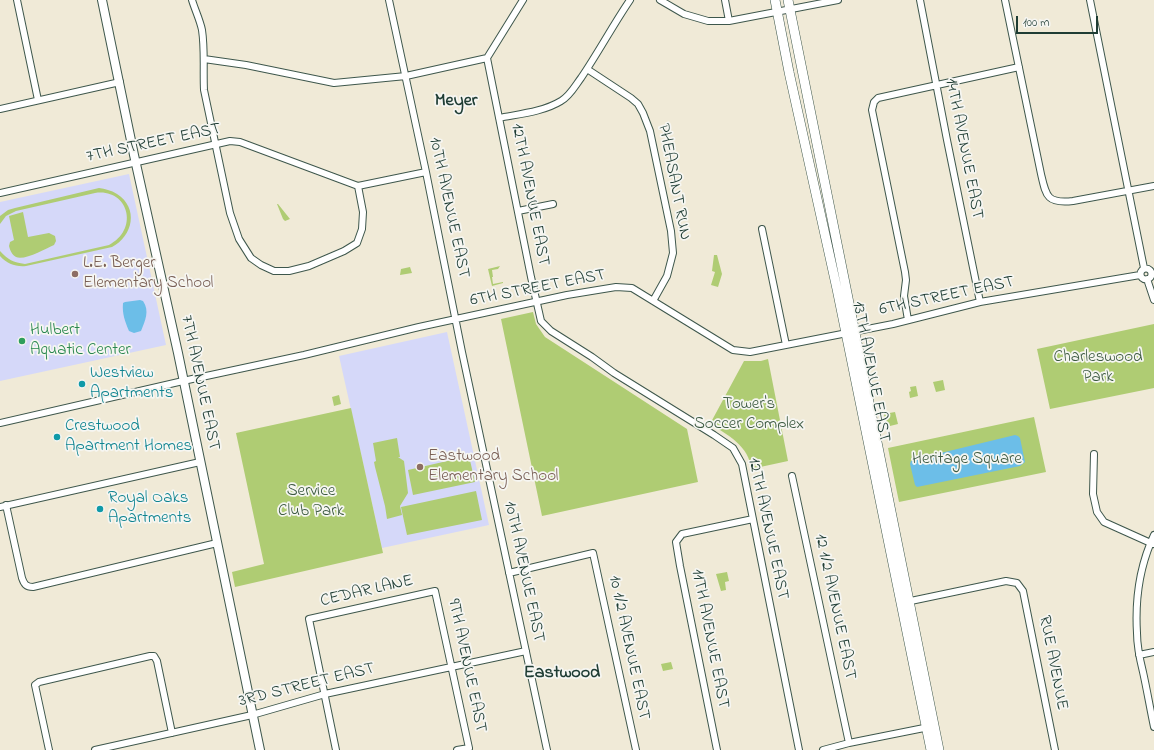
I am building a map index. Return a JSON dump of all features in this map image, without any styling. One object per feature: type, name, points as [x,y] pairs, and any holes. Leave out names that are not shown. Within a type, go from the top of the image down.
[{"type":"main road","name":"13TH AVENUE EAST","points":[[775,0],[789,72],[850,332]]},
{"type":"main road","name":"13TH AVENUE EAST","points":[[789,5],[850,332],[930,727],[931,750]]},
{"type":"main road","name":"13TH AVENUE EAST","points":[[930,727],[939,750]]},
{"type":"street","points":[[17,0],[38,100]]},
{"type":"street","name":"7TH AVENUE EAST","points":[[102,0],[260,750]]},
{"type":"street","points":[[192,0],[201,28],[204,59],[204,90],[230,213],[239,239],[251,258],[274,271],[289,271],[309,266],[344,251],[357,243],[362,229],[363,212],[358,186],[426,172]]},
{"type":"street","name":"10TH AVENUE EAST","points":[[389,0],[547,750]]},
{"type":"street","points":[[204,59],[246,65],[334,83],[406,76],[487,58],[523,0]]},
{"type":"street","points":[[499,118],[540,109],[563,100],[574,88],[587,69],[630,0]]},
{"type":"street","points":[[660,0],[684,14],[708,21],[729,21],[778,12],[789,5],[838,0]]},
{"type":"street","points":[[725,0],[729,21]]},
{"type":"street","name":"14TH AVENUE EAST","points":[[920,0],[980,302]]},
{"type":"street","points":[[1005,0],[1045,191],[1050,199],[1060,202],[1073,201],[1154,186]]},
{"type":"street","points":[[1090,0],[1144,268],[1140,275],[1142,279],[1147,279]]},
{"type":"street","name":"12TH AVENUE EAST","points":[[487,58],[541,320],[551,331],[614,373],[733,448],[742,464],[800,750]]},
{"type":"street","points":[[908,320],[904,296],[906,280],[905,272],[872,110],[874,102],[878,98],[1018,67]]},
{"type":"street","name":"PHEASANT RUN","points":[[587,69],[638,104],[650,131],[671,231],[673,253],[667,276],[653,301]]},
{"type":"street","points":[[0,109],[120,82]]},
{"type":"street","name":"7TH STREET EAST","points":[[0,193],[230,141],[240,142],[358,186]]},
{"type":"street","points":[[518,211],[553,204]]},
{"type":"street","points":[[762,229],[786,345]]},
{"type":"street","points":[[1144,268],[1152,272],[1150,278],[1147,279]]},
{"type":"street","name":"6TH STREET EAST","points":[[0,423],[567,295],[616,287],[632,288],[734,350],[750,352],[908,320],[980,302],[1140,275]]},
{"type":"street","points":[[1147,279],[1154,300]]},
{"type":"street","points":[[1094,454],[1093,494],[1097,512],[1104,522],[1152,544]]},
{"type":"street","points":[[200,462],[3,506],[22,578],[28,587],[217,543]]},
{"type":"street","name":"12 1/2 AVENUE EAST","points":[[792,476],[849,743]]},
{"type":"street","name":"11TH AVENUE EAST","points":[[717,750],[676,542],[682,534],[753,519]]},
{"type":"street","points":[[1154,535],[1142,570],[1137,599],[1137,634],[1154,726]]},
{"type":"street","name":"10 1/2 AVENUE EAST","points":[[509,573],[593,553],[636,750]]},
{"type":"street","name":"RUE AVENUE","points":[[905,602],[1006,581],[1016,583],[1023,591],[1055,750]]},
{"type":"street","name":"9TH AVENUE EAST","points":[[435,590],[469,748],[458,750]]},
{"type":"street","name":"CEDAR LANE","points":[[325,694],[309,619],[435,590]]},
{"type":"street","name":"3RD STREET EAST","points":[[95,750],[252,715],[325,694],[526,651]]},
{"type":"street","points":[[1140,655],[1154,652]]},
{"type":"street","points":[[49,750],[35,686],[39,682],[144,657],[154,656],[157,661],[172,733]]},
{"type":"street","points":[[325,694],[336,750]]},
{"type":"street","points":[[823,750],[849,743],[930,727]]},
{"type":"shaded area","name":"L.E. Berger Elementary School","points":[[129,174],[166,345],[0,381],[0,202]]},
{"type":"shaded area","name":"Eastwood Elementary School","points":[[447,332],[489,525],[382,548],[339,356]]},
{"type":"green space","points":[[99,188],[117,194],[124,200],[131,214],[131,222],[125,236],[112,247],[26,266],[12,264],[0,256],[0,251],[11,260],[25,264],[109,245],[119,238],[125,229],[127,220],[126,211],[122,203],[115,197],[106,193],[95,193],[16,211],[6,216],[0,224],[0,216],[8,210]]},
{"type":"green space","points":[[277,204],[290,219],[285,221],[283,219]]},
{"type":"green space","points":[[23,212],[28,237],[49,233],[55,236],[56,241],[54,245],[40,252],[20,258],[13,255],[9,246],[10,242],[14,240],[9,216]]},
{"type":"green space","points":[[714,255],[717,255],[722,274],[718,287],[711,285],[715,272],[712,271]]},
{"type":"green space","points":[[500,266],[498,269],[492,270],[493,284],[503,283],[492,286],[488,269]]},
{"type":"green space","points":[[410,267],[412,273],[400,275],[401,269]]},
{"type":"green space","name":"Tower's Soccer Complex","points":[[533,312],[536,324],[545,337],[687,429],[698,482],[542,516],[501,319]]},
{"type":"green space","name":"Charleswood Park","points":[[1154,324],[1154,388],[1050,409],[1037,349]]},
{"type":"green space","name":"Tower's Soccer Complex","points":[[768,359],[788,461],[751,469],[747,454],[742,448],[730,437],[710,424],[744,361],[761,361]]},
{"type":"green space","points":[[943,380],[945,390],[936,392],[933,382]]},
{"type":"green space","points":[[916,386],[918,396],[910,398],[910,387]]},
{"type":"green space","points":[[339,395],[341,404],[334,406],[332,397]]},
{"type":"green space","name":"Service Club Park","points":[[351,408],[383,553],[235,587],[232,572],[264,564],[236,433]]},
{"type":"green space","points":[[895,412],[898,424],[886,427],[884,414]]},
{"type":"green space","name":"Heritage Square","points":[[1034,417],[1046,472],[899,502],[888,448]]},
{"type":"green space","points":[[397,438],[400,457],[398,457],[404,461],[408,493],[400,506],[402,515],[387,519],[374,462],[376,461],[373,443]]},
{"type":"green space","points":[[469,456],[475,482],[413,495],[408,470]]},
{"type":"green space","points":[[476,491],[482,520],[407,535],[401,507]]},
{"type":"green space","points":[[727,572],[729,581],[725,582],[726,590],[721,591],[716,574]]},
{"type":"green space","points":[[671,662],[673,669],[663,671],[661,664]]},
{"type":"water","points":[[140,300],[143,301],[145,305],[146,316],[141,331],[134,333],[129,331],[126,324],[123,314],[123,303]]},
{"type":"water","points":[[1015,435],[1020,438],[1025,462],[1020,466],[917,487],[915,485],[910,464],[911,461]]},
{"type":"place","name":"L.E. Berger Elementary School","points":[[75,274]]},
{"type":"place","name":"Hulbert Aquatic Center","points":[[22,341]]},
{"type":"place","name":"Westview Apartments","points":[[82,384]]},
{"type":"place","name":"Crestwood Apartment Homes","points":[[57,437]]},
{"type":"place","name":"Eastwood Elementary School","points":[[420,467]]},
{"type":"place","name":"Royal Oaks Apartments","points":[[100,509]]},
{"type":"district","name":"Meyer","points":[[456,102]]},
{"type":"district","name":"Eastwood","points":[[562,674]]}]
